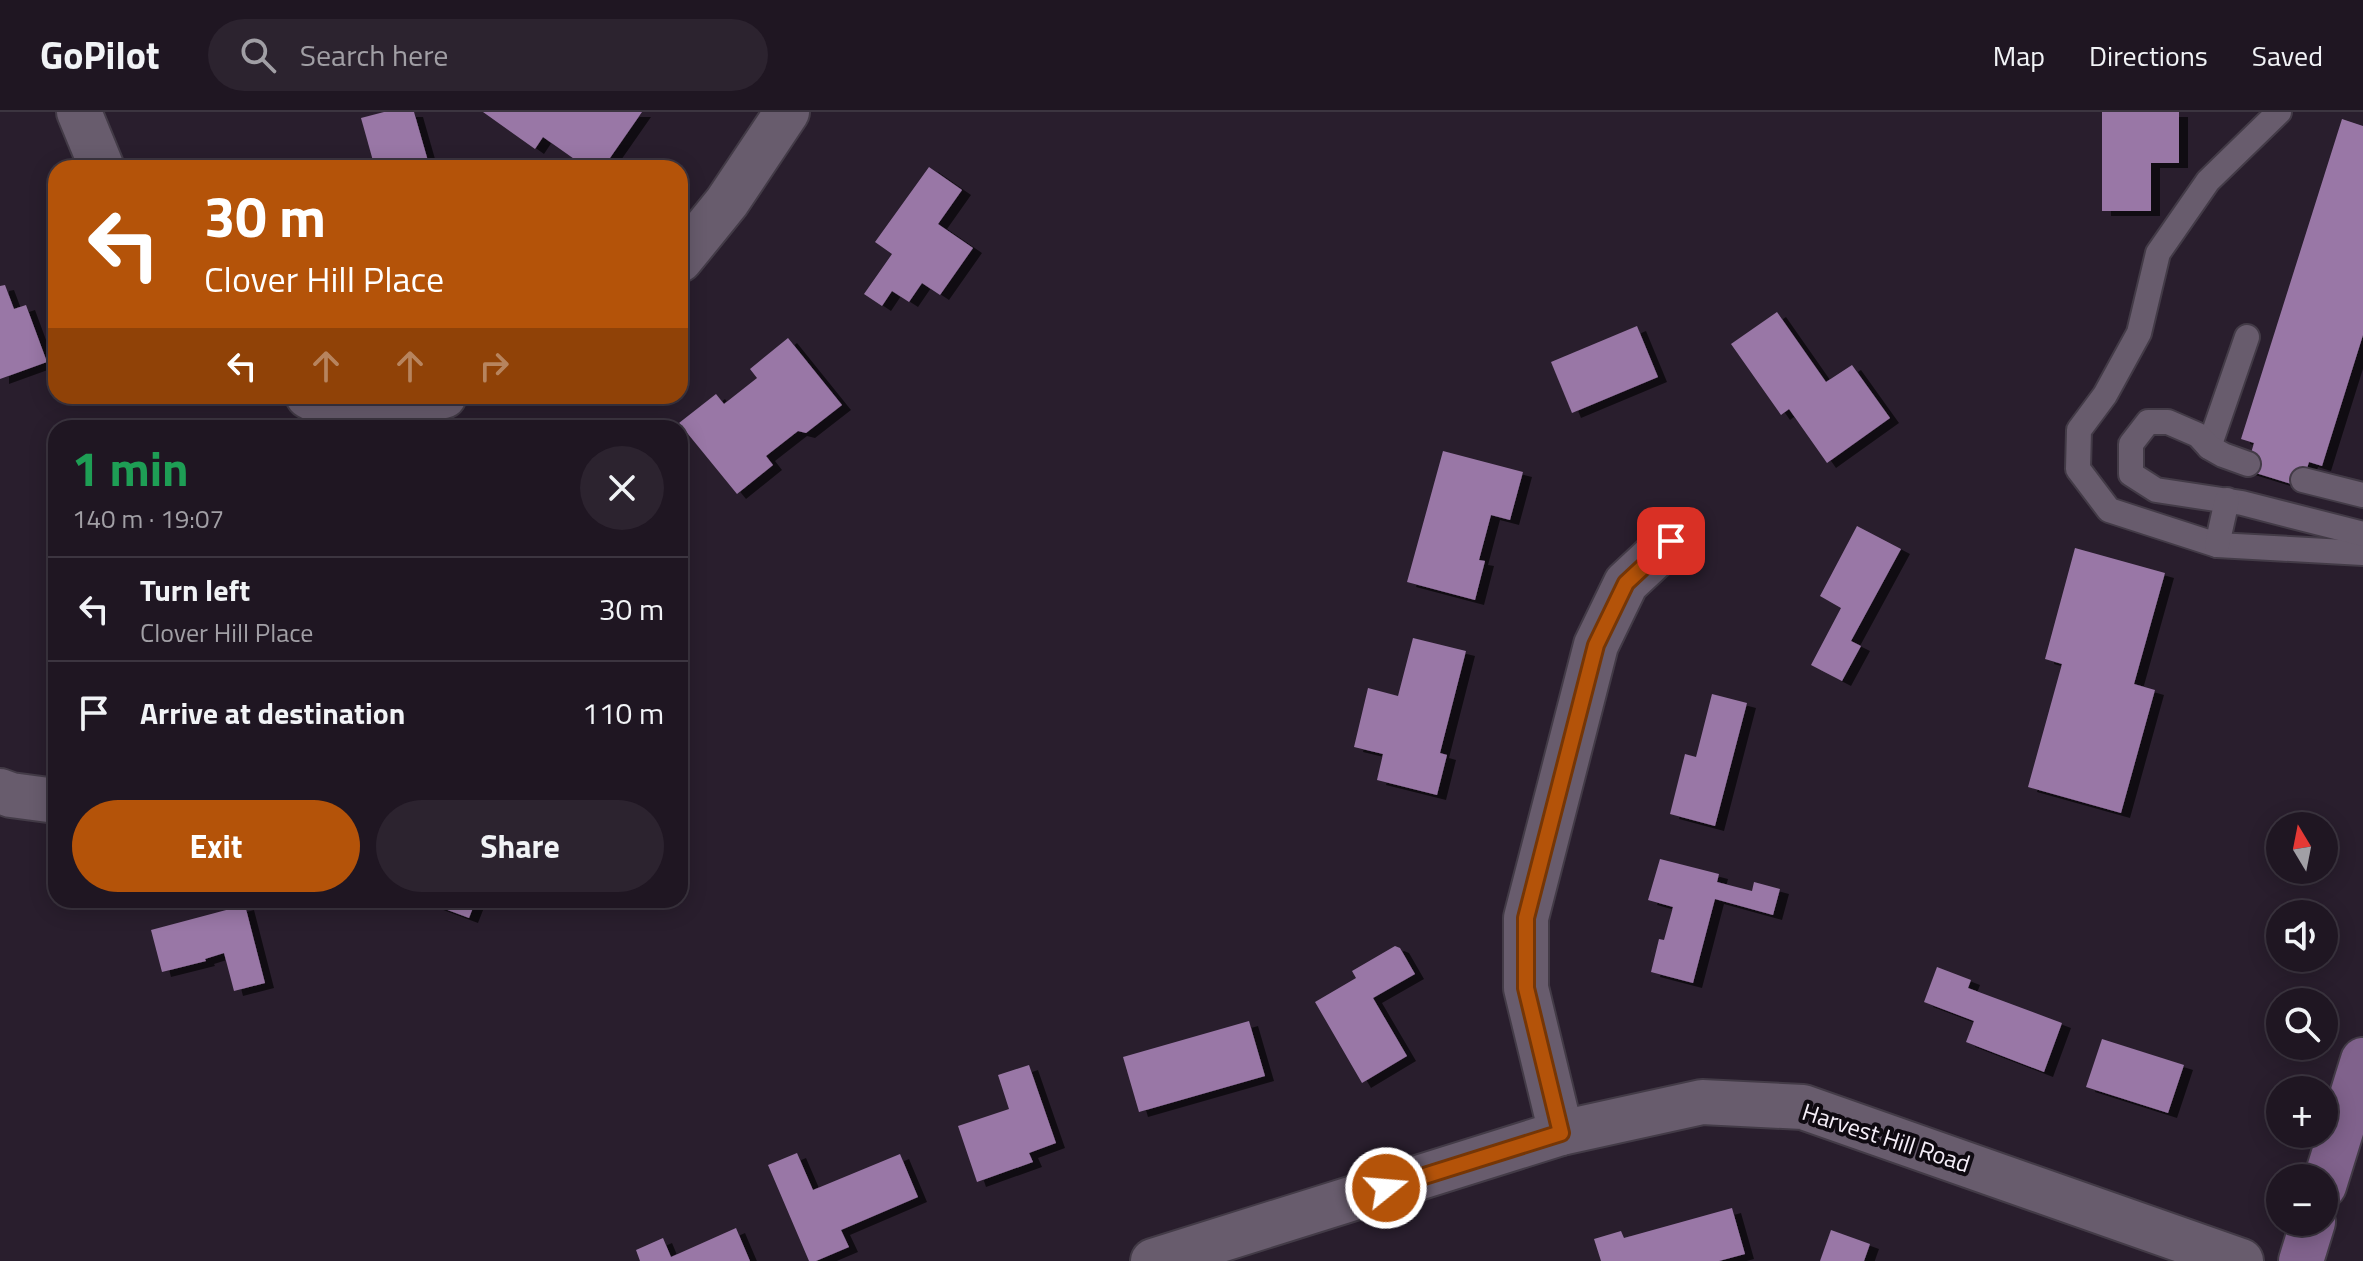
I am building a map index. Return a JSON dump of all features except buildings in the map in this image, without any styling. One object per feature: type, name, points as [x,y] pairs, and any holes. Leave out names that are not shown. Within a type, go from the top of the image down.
[{"type":"main road","points":[[2331,1164],[2363,1060]]},
{"type":"main road","points":[[2301,1261],[2309,1236]]},
{"type":"street","points":[[79,112],[99,160]]},
{"type":"street","points":[[688,250],[727,202],[787,112]]},
{"type":"street","points":[[320,404],[344,420]]},
{"type":"street","points":[[354,420],[414,404]]},
{"type":"street","points":[[1561,1133],[1526,988],[1526,918],[1596,645],[1626,583],[1671,541]]},
{"type":"street","points":[[0,791],[48,800]]},
{"type":"street","name":"Harvest Hill Road","points":[[1153,1261],[1561,1133],[1702,1102],[1803,1107],[2241,1261]]},
{"type":"lane","points":[[2279,112],[2208,181],[2158,253],[2139,333],[2105,395],[2079,430],[2078,469],[2109,510],[2217,545],[2363,553]]},
{"type":"lane","points":[[2209,447],[2247,337]]},
{"type":"lane","points":[[2248,464],[2223,455],[2209,447],[2198,435],[2168,422],[2148,422],[2131,444],[2131,474],[2156,490],[2227,500],[2363,534]]},
{"type":"lane","points":[[2303,480],[2363,495]]},
{"type":"lane","points":[[2217,545],[2227,500]]},
{"type":"route","points":[[1386,1188],[1561,1133],[1526,988],[1526,918],[1596,645],[1626,583],[1671,541]]}]
